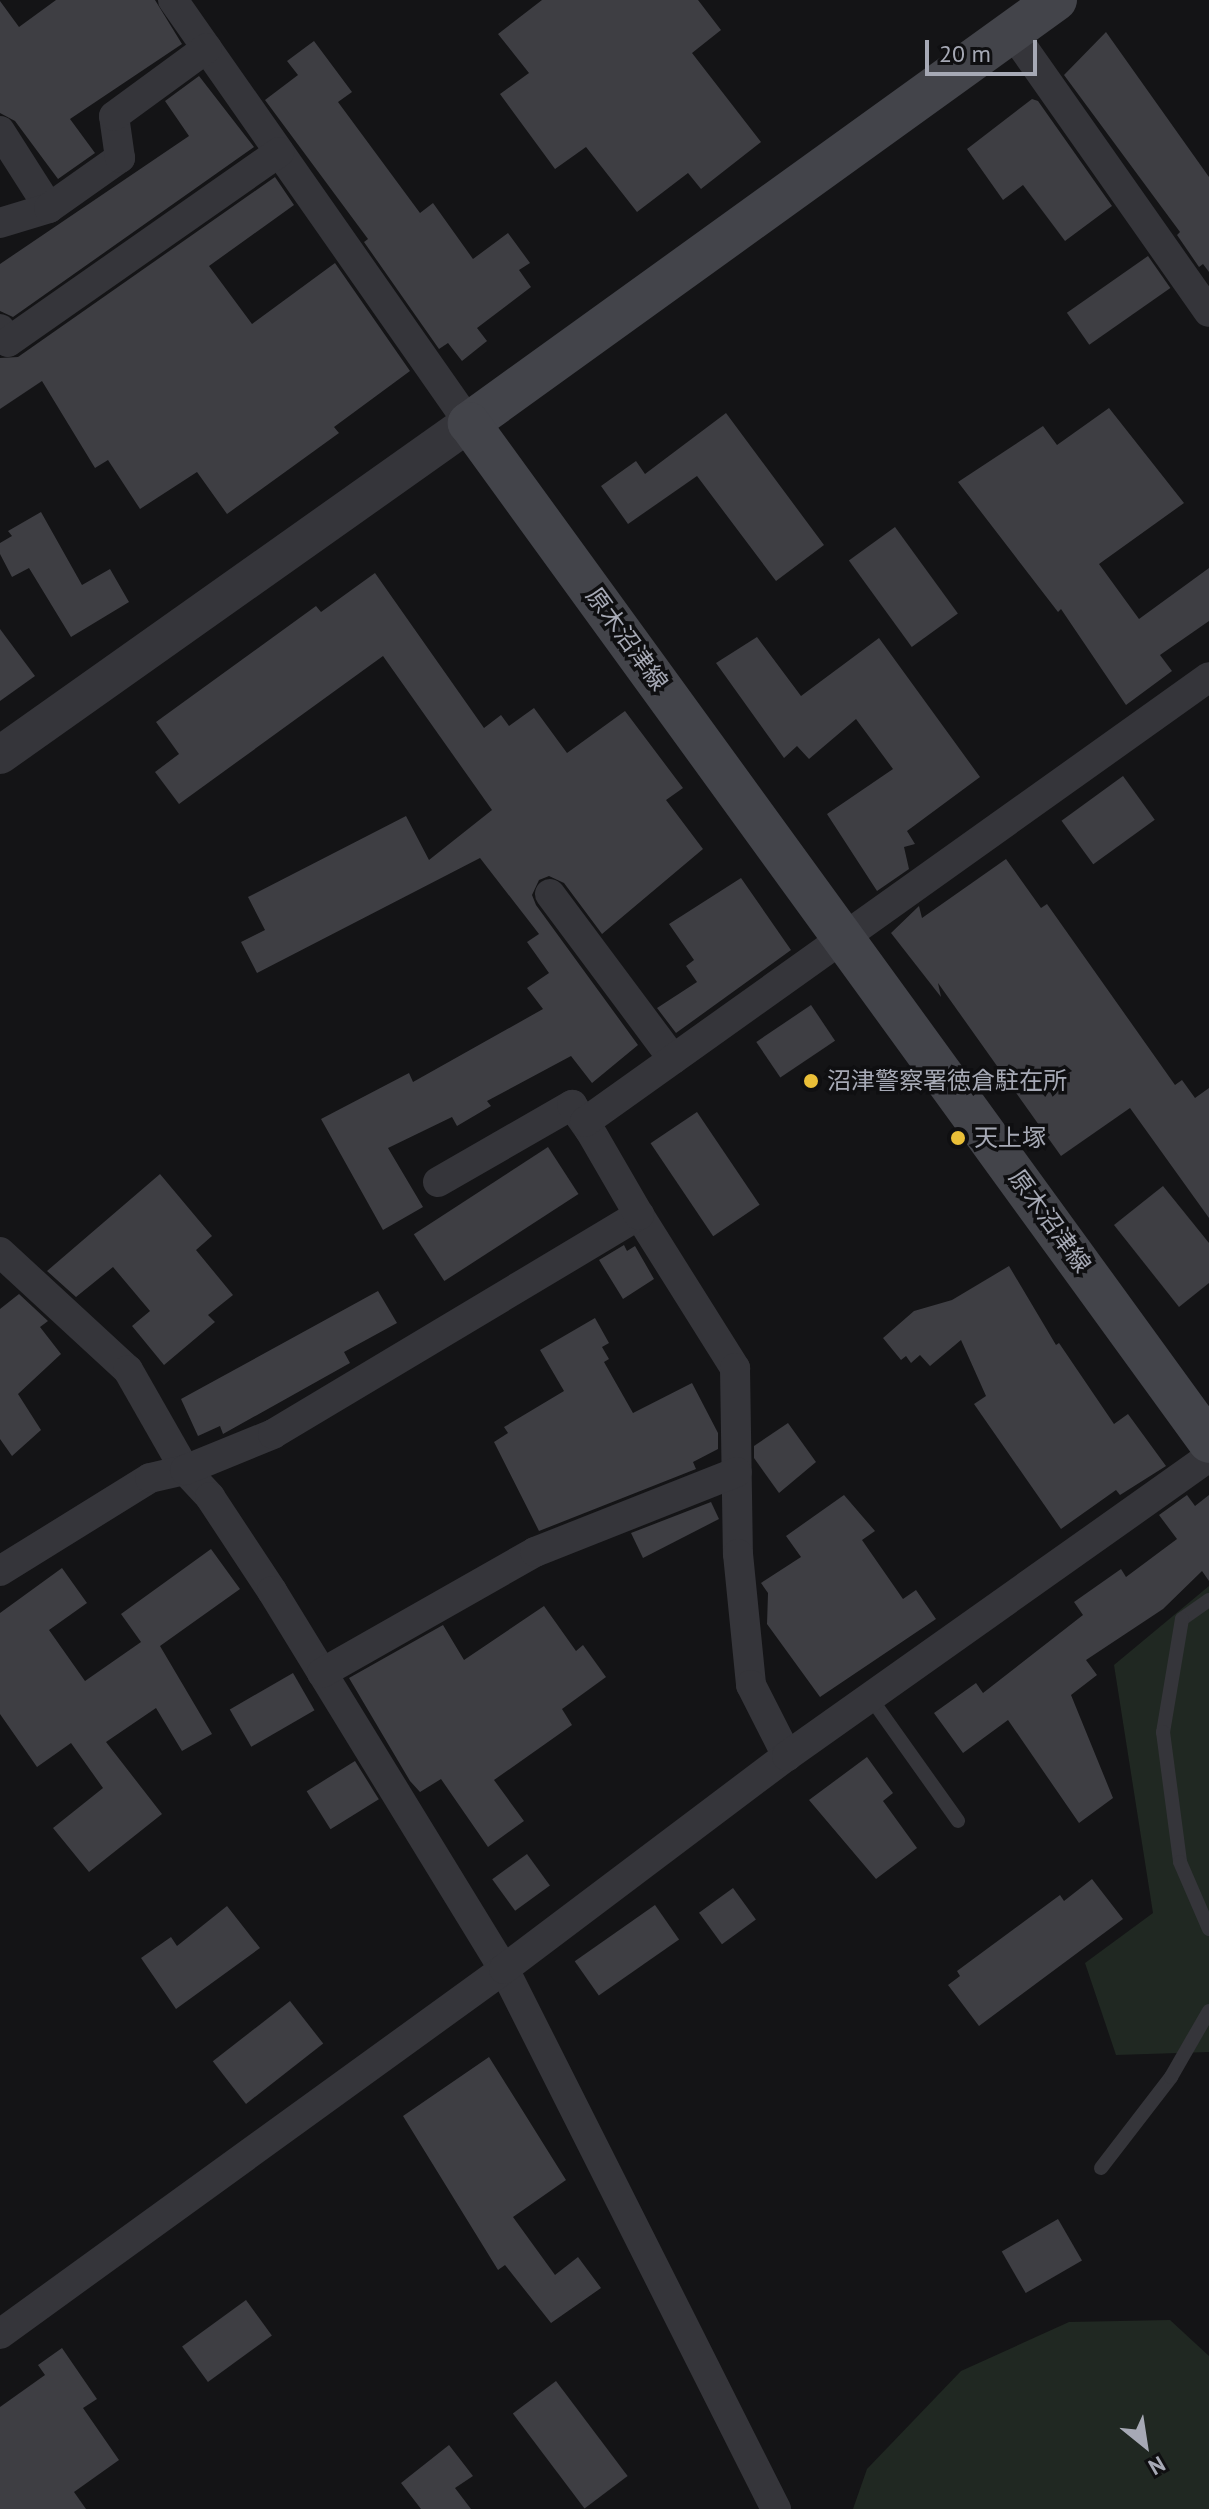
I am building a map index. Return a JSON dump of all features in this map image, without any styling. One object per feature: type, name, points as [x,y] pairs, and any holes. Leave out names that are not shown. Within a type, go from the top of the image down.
[{"type":"main road","points":[[469,423],[1056,0]]},
{"type":"main road","name":"原木沼津線","points":[[469,423],[1209,1442]]},
{"type":"street","points":[[0,755],[469,423],[173,0]]},
{"type":"street","points":[[1012,32],[1209,312]]},
{"type":"street","points":[[0,223],[49,208],[120,158],[114,116],[207,48]]},
{"type":"street","points":[[0,131],[49,208]]},
{"type":"street","points":[[0,329],[8,342],[279,152]]},
{"type":"street","points":[[787,1756],[751,1685],[737,1472],[735,1368],[585,1122],[1209,677]]},
{"type":"street","points":[[550,894],[673,1059]]},
{"type":"street","points":[[438,1182],[572,1105],[590,1131]]},
{"type":"street","points":[[0,1571],[150,1478],[185,1470],[273,1434],[639,1215]]},
{"type":"street","points":[[0,1252],[128,1370],[185,1470],[210,1497],[322,1673],[504,1969],[776,2509]]},
{"type":"street","points":[[0,2334],[504,1969],[787,1756],[1209,1457]]},
{"type":"street","points":[[322,1673],[535,1552],[737,1472]]},
{"type":"lane","points":[[1209,1600],[1182,1619],[1163,1732],[1180,1862],[1209,1929]]},
{"type":"lane","points":[[870,1697],[958,1821]]},
{"type":"lane","points":[[1101,2168],[1171,2077],[1209,2011]]},
{"type":"shaded area","points":[[1209,1586],[1209,2052],[1116,2055],[1085,1963],[1153,1913],[1114,1665]]},
{"type":"shaded area","points":[[1170,2320],[1209,2356],[1209,2509],[853,2509],[867,2469],[961,2371],[1069,2322]]},
{"type":"building","points":[[56,0],[155,0],[182,44],[70,119],[95,153],[58,179],[15,121],[0,113],[0,1],[19,27]]},
{"type":"building","points":[[542,0],[698,0],[721,30],[692,53],[761,142],[701,189],[688,173],[637,212],[586,147],[555,169],[500,94],[529,73],[498,34]]},
{"type":"building","points":[[1106,32],[1209,177],[1209,272],[1203,264],[1199,267],[1177,235],[1180,232],[1064,75]]},
{"type":"building","points":[[314,41],[352,92],[338,102],[420,213],[433,203],[473,259],[508,233],[530,263],[519,270],[531,287],[477,328],[487,341],[462,361],[448,343],[439,349],[364,242],[368,239],[265,100],[298,75],[287,61]]},
{"type":"building","points":[[199,76],[254,147],[13,317],[0,311],[0,264],[189,136],[165,101]]},
{"type":"building","points":[[1032,99],[1038,101],[1112,206],[1065,241],[1023,185],[1003,200],[967,149]]},
{"type":"building","points":[[275,177],[294,205],[209,266],[252,324],[335,263],[410,371],[334,427],[339,433],[227,514],[197,472],[140,509],[108,460],[95,468],[42,381],[0,409],[0,358],[18,357]]},
{"type":"building","points":[[1148,256],[1170,288],[1089,345],[1067,313]]},
{"type":"building","points":[[1109,408],[1184,503],[1099,564],[1139,619],[1209,568],[1209,621],[1160,655],[1172,671],[1126,705],[1061,609],[1058,612],[958,482],[1043,426],[1057,445]]},
{"type":"building","points":[[726,413],[824,545],[776,581],[697,476],[628,524],[601,486],[636,461],[645,474]]},
{"type":"building","points":[[41,512],[82,585],[110,569],[129,602],[71,637],[29,568],[12,577],[0,554],[0,543],[12,536],[8,531]]},
{"type":"building","points":[[895,527],[958,614],[912,647],[849,561]]},
{"type":"building","points":[[375,573],[484,728],[501,715],[509,726],[534,708],[567,753],[625,711],[683,788],[666,800],[703,849],[602,934],[564,883],[549,876],[539,880],[532,895],[536,905],[638,1045],[592,1083],[571,1056],[487,1101],[491,1106],[457,1126],[452,1117],[388,1148],[423,1207],[383,1230],[321,1119],[409,1073],[413,1082],[543,1009],[527,988],[549,973],[527,942],[539,934],[480,858],[257,973],[241,942],[265,930],[248,897],[406,816],[429,860],[492,810],[383,656],[179,804],[155,772],[179,754],[156,722],[316,606],[321,612]]},
{"type":"building","points":[[0,629],[35,676],[0,701]]},
{"type":"building","points":[[757,637],[801,696],[879,638],[980,777],[907,831],[915,844],[904,847],[909,869],[877,891],[827,814],[893,769],[856,719],[809,759],[797,746],[784,758],[716,663]]},
{"type":"building","points":[[1123,776],[1155,820],[1093,864],[1062,821]]},
{"type":"building","points":[[1006,859],[1041,908],[1047,904],[1175,1085],[1182,1080],[1195,1098],[1209,1088],[1209,1218],[1130,1108],[1061,1156],[938,983],[941,997],[891,933],[919,906],[922,918]]},
{"type":"building","points":[[741,878],[791,950],[676,1033],[657,1008],[697,982],[686,966],[694,960],[669,924]]},
{"type":"building","points":[[811,1005],[835,1041],[780,1078],[756,1042]]},
{"type":"building","points":[[697,1112],[760,1205],[713,1236],[651,1143]]},
{"type":"building","points":[[548,1147],[578,1194],[444,1281],[414,1234]]},
{"type":"building","points":[[160,1174],[212,1236],[196,1250],[233,1295],[208,1315],[215,1322],[164,1365],[132,1326],[150,1311],[113,1267],[76,1297],[47,1271]]},
{"type":"building","points":[[1163,1186],[1209,1243],[1209,1283],[1179,1307],[1114,1225]]},
{"type":"building","points":[[624,1245],[627,1251],[635,1246],[654,1279],[623,1299],[599,1260]]},
{"type":"building","points":[[1009,1266],[1056,1345],[1059,1343],[1114,1424],[1128,1414],[1166,1466],[1120,1495],[1116,1490],[1061,1529],[974,1404],[986,1396],[961,1340],[930,1366],[920,1355],[911,1363],[906,1356],[901,1360],[883,1338],[914,1311],[952,1300]]},
{"type":"building","points":[[378,1291],[397,1323],[344,1352],[350,1363],[223,1434],[220,1426],[198,1436],[181,1399]]},
{"type":"building","points":[[19,1294],[48,1321],[40,1327],[61,1354],[18,1394],[41,1430],[12,1456],[0,1439],[0,1309]]},
{"type":"building","points":[[595,1318],[609,1343],[602,1347],[609,1359],[604,1362],[633,1413],[692,1383],[718,1433],[718,1449],[693,1462],[696,1469],[539,1531],[494,1442],[508,1433],[504,1427],[564,1391],[540,1350]]},
{"type":"building","points":[[788,1423],[816,1462],[779,1493],[754,1458],[754,1446]]},
{"type":"building","points":[[844,1495],[875,1531],[862,1540],[903,1599],[916,1590],[936,1619],[820,1697],[767,1624],[768,1593],[761,1583],[801,1557],[786,1536]]},
{"type":"building","points":[[1187,1495],[1195,1506],[1209,1495],[1209,1581],[1202,1571],[1163,1609],[1086,1660],[1097,1675],[1071,1695],[1113,1798],[1079,1823],[1008,1720],[963,1753],[934,1713],[976,1683],[983,1693],[1083,1615],[1074,1602],[1121,1569],[1126,1577],[1177,1539],[1159,1515]]},
{"type":"building","points":[[711,1502],[719,1519],[643,1558],[631,1533]]},
{"type":"building","points":[[211,1549],[240,1589],[160,1646],[212,1734],[182,1751],[156,1708],[106,1742],[162,1814],[89,1872],[53,1828],[103,1788],[71,1743],[37,1767],[0,1714],[0,1613],[62,1568],[87,1603],[49,1630],[85,1681],[141,1642],[121,1614]]},
{"type":"building","points":[[544,1606],[576,1651],[583,1645],[606,1677],[562,1709],[572,1725],[494,1780],[524,1821],[488,1847],[441,1779],[420,1792],[410,1781],[349,1678],[443,1625],[464,1660]]},
{"type":"building","points":[[293,1673],[314,1710],[251,1747],[230,1710]]},
{"type":"building","points":[[867,1757],[893,1793],[883,1801],[917,1848],[876,1879],[809,1800]]},
{"type":"building","points":[[355,1761],[379,1799],[331,1829],[307,1791]]},
{"type":"building","points":[[527,1854],[550,1886],[515,1911],[492,1879]]},
{"type":"building","points":[[1092,1879],[1123,1919],[979,2026],[948,1985],[960,1976],[957,1971],[1060,1895],[1064,1901]]},
{"type":"building","points":[[733,1888],[756,1920],[722,1944],[699,1913]]},
{"type":"building","points":[[655,1905],[679,1939],[599,1996],[575,1961]]},
{"type":"building","points":[[227,1906],[260,1948],[176,2009],[141,1958],[171,1937],[177,1946]]},
{"type":"building","points":[[290,2001],[323,2044],[246,2104],[213,2061]]},
{"type":"building","points":[[489,2057],[566,2180],[513,2217],[555,2275],[578,2257],[601,2288],[551,2323],[505,2265],[498,2270],[403,2116]]},
{"type":"building","points":[[1058,2219],[1082,2261],[1026,2293],[1002,2252]]},
{"type":"building","points":[[246,2300],[272,2336],[208,2382],[182,2346]]},
{"type":"building","points":[[62,2348],[97,2399],[83,2408],[119,2460],[74,2492],[86,2509],[0,2509],[0,2407],[45,2375],[38,2365]]},
{"type":"building","points":[[556,2381],[628,2476],[584,2509],[513,2413]]},
{"type":"building","points":[[449,2445],[473,2476],[455,2488],[471,2509],[421,2509],[401,2483]]},
{"type":"place","name":"沼津警察署徳倉駐在所","points":[[811,1081]]},
{"type":"place","name":"天上塚","points":[[958,1138]]}]
